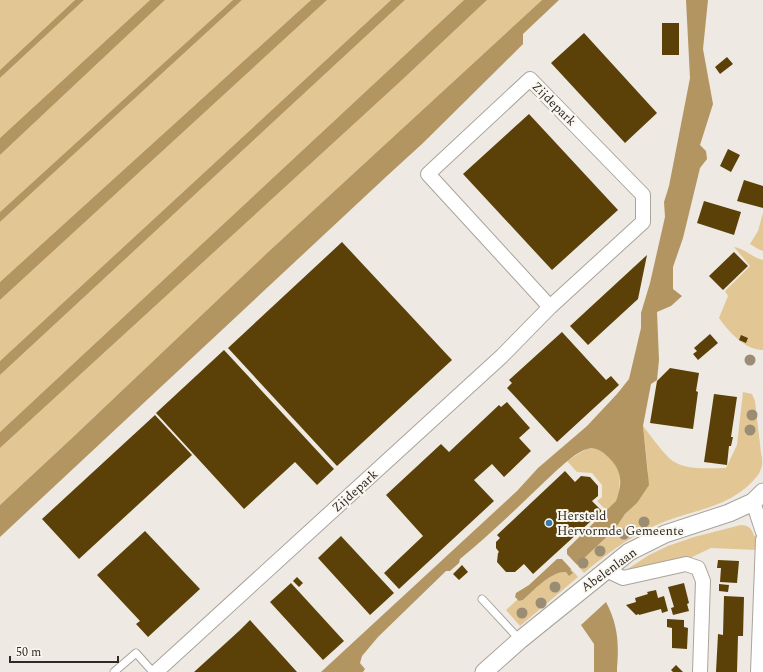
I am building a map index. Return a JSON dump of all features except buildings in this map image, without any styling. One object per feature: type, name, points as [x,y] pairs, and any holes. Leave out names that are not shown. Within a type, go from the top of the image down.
[{"type":"street","name":"Zijdepark","points":[[156,672],[496,362],[550,307],[643,222],[643,195],[530,79],[428,174],[550,307]]},
{"type":"street","points":[[758,497],[763,532]]},
{"type":"street","name":"Abelenlaan","points":[[487,671],[520,640],[629,552],[665,534],[717,518],[758,497]]},
{"type":"street","points":[[758,672],[763,540]]},
{"type":"street","points":[[606,570],[623,578],[686,564],[698,568],[703,581],[700,672]]},
{"type":"lane","points":[[482,599],[520,640]]},
{"type":"lane","points":[[114,672],[136,653],[153,672]]},
{"type":"shaded area","points":[[0,0],[75,0],[0,70]]},
{"type":"shaded area","points":[[75,0],[84,0],[0,78],[0,70]]},
{"type":"shaded area","points":[[84,0],[150,0],[0,138],[0,78]]},
{"type":"shaded area","points":[[150,0],[165,0],[0,155],[0,138]]},
{"type":"shaded area","points":[[165,0],[233,0],[0,212],[0,155]]},
{"type":"shaded area","points":[[233,0],[242,0],[0,222],[0,212]]},
{"type":"shaded area","points":[[242,0],[311,0],[0,282],[0,222]]},
{"type":"shaded area","points":[[311,0],[327,0],[0,300],[0,282]]},
{"type":"shaded area","points":[[327,0],[391,0],[0,361],[0,300]]},
{"type":"shaded area","points":[[391,0],[405,0],[0,375],[0,361]]},
{"type":"shaded area","points":[[405,0],[464,0],[0,432],[0,375]]},
{"type":"shaded area","points":[[464,0],[487,0],[402,80],[0,448],[0,432]]},
{"type":"shaded area","points":[[487,0],[542,0],[266,254],[0,505],[0,448],[402,80]]},
{"type":"shaded area","points":[[542,0],[559,0],[523,34],[523,44],[517,50],[422,144],[0,537],[0,505],[266,254]]},
{"type":"shaded area","points":[[686,0],[708,0],[703,49],[713,104],[700,145],[706,151],[707,159],[700,168],[683,238],[673,267],[673,289],[682,296],[671,306],[657,312],[659,360],[657,380],[651,384],[643,426],[649,485],[637,503],[625,514],[615,529],[570,570],[573,573],[569,576],[566,572],[560,573],[548,578],[523,600],[519,601],[515,597],[516,593],[529,585],[557,559],[562,559],[567,555],[567,549],[616,501],[620,479],[614,464],[605,454],[597,449],[591,448],[582,451],[568,460],[499,525],[460,559],[459,563],[450,571],[446,571],[378,637],[362,656],[360,663],[365,669],[363,672],[321,672],[517,491],[538,468],[587,426],[629,379],[641,328],[641,313],[650,283],[665,217],[664,202],[669,186],[690,78]]},
{"type":"shaded area","points":[[763,213],[763,251],[750,244],[758,231]]},
{"type":"shaded area","points":[[734,247],[763,260],[763,350],[744,344],[719,318],[728,296],[725,291],[750,266]]},
{"type":"shaded area","points":[[743,392],[752,394],[755,401],[762,461],[762,467],[758,475],[747,487],[722,502],[666,521],[625,542],[584,573],[577,565],[615,529],[625,514],[637,503],[648,472],[643,426],[662,450],[674,462],[696,468],[726,468],[737,445]]},
{"type":"shaded area","points":[[597,448],[617,466],[620,473],[619,493],[616,501],[607,511],[597,501],[602,497],[602,485],[592,473],[577,472],[567,461],[586,449]]},
{"type":"shaded area","points":[[741,525],[750,528],[754,536],[757,535],[757,550],[711,548],[686,560],[628,571],[626,570],[649,555],[668,546],[694,537]]},
{"type":"shaded area","points":[[571,569],[578,577],[520,626],[506,610],[518,599],[519,601],[523,600],[548,578],[566,572],[570,576]]},
{"type":"shaded area","points":[[606,602],[613,618],[617,634],[617,672],[594,672],[594,644],[581,625]]},
{"type":"pier","points":[[566,553],[578,566],[573,571],[561,558]]},
{"type":"place","name":"Hersteld Hervormde Gemeente","points":[[549,523]]}]
